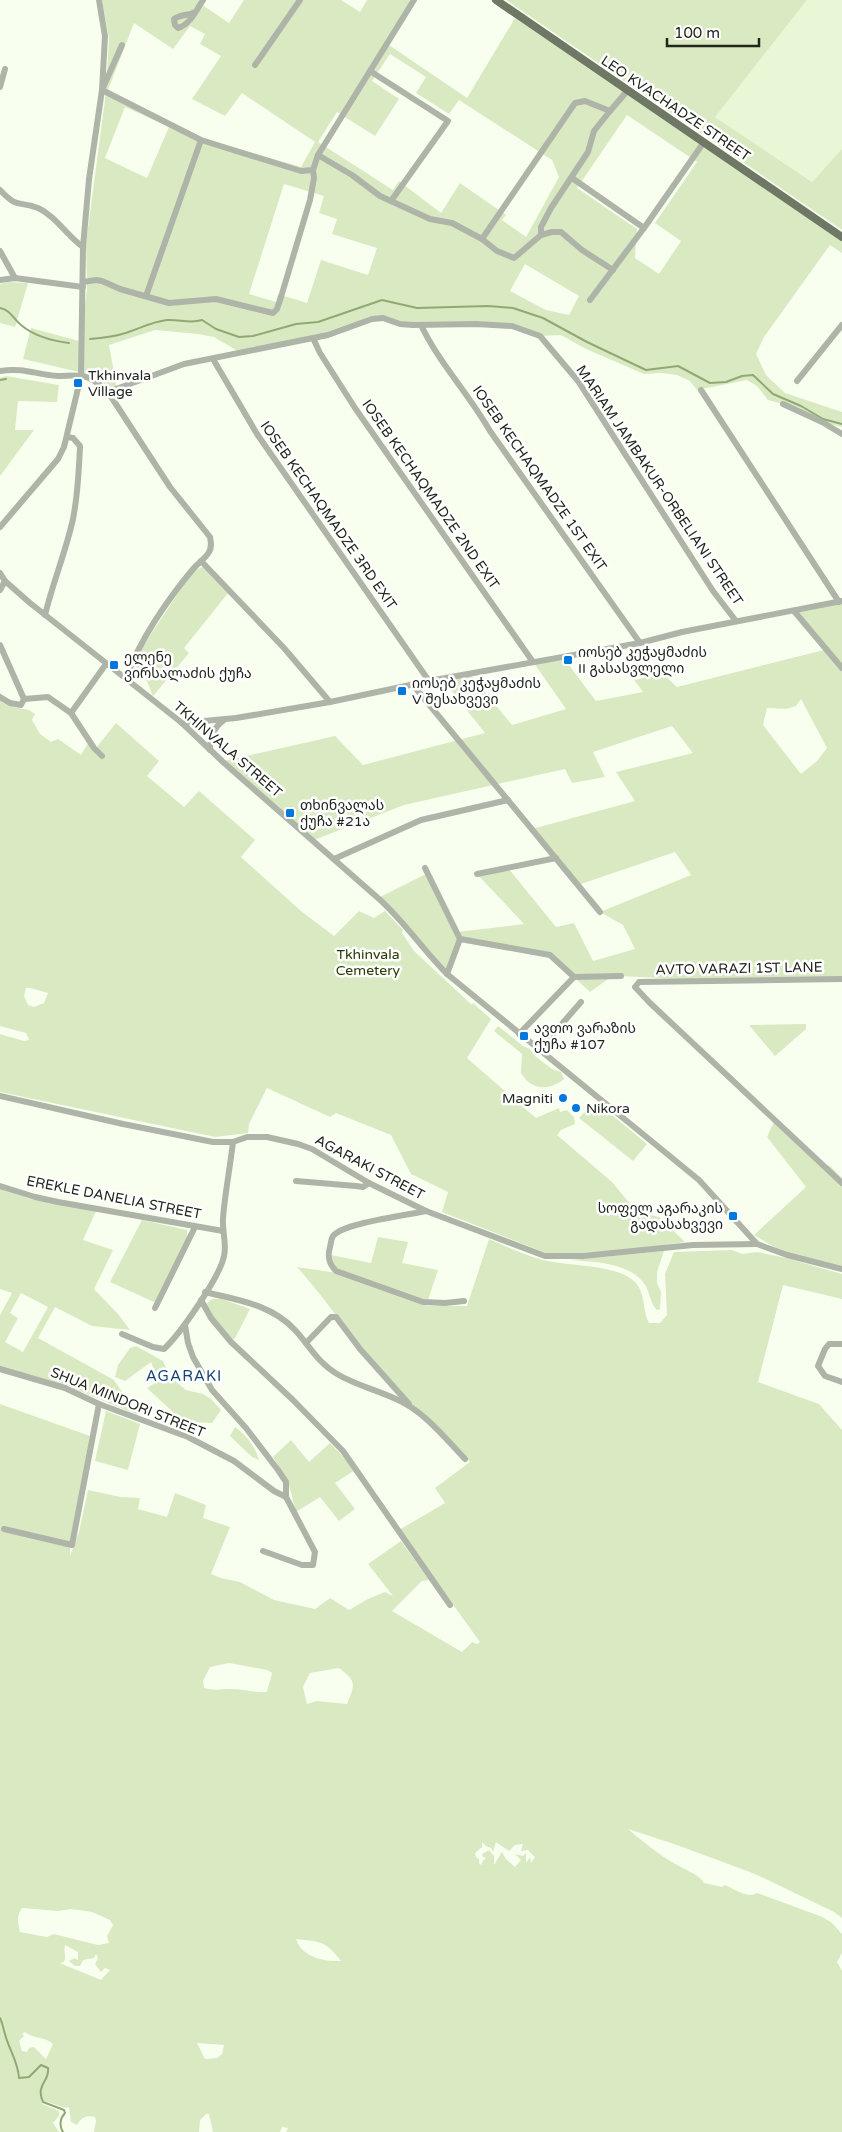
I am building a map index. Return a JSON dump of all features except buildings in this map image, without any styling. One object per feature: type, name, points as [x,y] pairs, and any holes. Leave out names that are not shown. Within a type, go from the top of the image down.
[{"type":"main road","name":"LEO KVACHADZE STREET","points":[[496,0],[842,237]]},
{"type":"street","points":[[0,527],[52,468],[64,447],[81,376],[83,247],[90,170],[102,90],[105,36],[99,0]]},
{"type":"street","points":[[195,12],[203,0]]},
{"type":"street","points":[[256,65],[300,0]]},
{"type":"street","points":[[0,280],[15,278],[83,285],[96,280],[169,303],[216,299],[273,314],[310,200],[314,178],[313,170],[318,154],[414,0]]},
{"type":"street","points":[[102,90],[122,45]]},
{"type":"street","points":[[0,87],[4,70]]},
{"type":"street","points":[[370,71],[448,121],[391,201]]},
{"type":"street","points":[[102,90],[200,140],[300,171],[313,170]]},
{"type":"street","points":[[541,235],[541,227],[551,208],[588,152],[594,131],[628,90]]},
{"type":"street","points":[[482,239],[575,103],[585,101],[610,111]]},
{"type":"street","points":[[146,296],[200,140]]},
{"type":"street","points":[[590,300],[644,228],[704,142]]},
{"type":"street","points":[[318,154],[352,175],[380,196],[430,219],[452,223],[482,239],[497,251],[514,258],[541,235],[561,232],[582,250],[613,270]]},
{"type":"street","points":[[572,178],[644,228]]},
{"type":"street","points":[[0,190],[12,203],[38,208],[58,222],[73,240],[83,247]]},
{"type":"street","points":[[0,251],[15,278]]},
{"type":"street","name":"MARIAM JAMBAKUR-ORBELIANI STREET","points":[[108,392],[184,364],[313,338],[342,331],[372,319],[383,318],[400,324],[512,326],[540,336],[578,381],[702,576],[736,621]]},
{"type":"street","name":"IOSEB KECHAQMADZE 1ST EXIT","points":[[421,325],[431,346],[640,643]]},
{"type":"street","points":[[797,381],[842,325]]},
{"type":"street","name":"IOSEB KECHAQMADZE 2ND EXIT","points":[[313,338],[320,353],[355,408],[533,662]]},
{"type":"street","name":"IOSEB KECHAQMADZE 3RD EXIT","points":[[213,359],[257,434],[429,681]]},
{"type":"street","points":[[0,371],[23,370],[54,375],[71,374],[88,377],[108,392],[170,487],[210,537],[212,546],[154,623],[133,657],[126,679]]},
{"type":"street","points":[[182,723],[224,720],[330,702],[429,681],[640,643],[682,632],[840,601],[700,390]]},
{"type":"street","points":[[783,404],[822,422],[842,434]]},
{"type":"street","points":[[45,615],[57,570],[70,533],[77,498],[80,446],[77,441],[67,437]]},
{"type":"street","points":[[202,560],[284,648],[330,702]]},
{"type":"street","name":"TKHINVALA STREET","points":[[0,573],[5,581],[45,615],[182,723],[334,859],[393,912],[430,957],[447,974],[699,1180],[757,1244]]},
{"type":"street","points":[[0,590],[5,581]]},
{"type":"street","points":[[794,611],[842,668]]},
{"type":"street","points":[[0,645],[24,699]]},
{"type":"street","points":[[71,712],[106,664]]},
{"type":"street","points":[[413,685],[600,912]]},
{"type":"street","points":[[0,697],[10,703],[21,705],[24,699]]},
{"type":"street","points":[[24,699],[48,697],[71,712],[94,748],[102,756]]},
{"type":"street","points":[[210,750],[212,735],[224,720]]},
{"type":"street","points":[[334,859],[422,820],[508,800]]},
{"type":"street","points":[[477,874],[556,858]]},
{"type":"street","points":[[425,868],[460,939],[447,974]]},
{"type":"street","points":[[460,939],[550,955],[574,977],[621,976]]},
{"type":"street","points":[[519,1034],[574,977]]},
{"type":"street","name":"AVTO VARAZI 1ST LANE","points":[[842,979],[639,982],[635,987],[842,1183]]},
{"type":"street","points":[[540,1049],[581,1002]]},
{"type":"street","name":"AGARAKI STREET","points":[[0,1096],[177,1136],[213,1142],[233,1142],[247,1137],[268,1137],[298,1144],[312,1149],[369,1183],[426,1211],[545,1256],[623,1253],[693,1245],[757,1244]]},
{"type":"street","points":[[122,1334],[153,1347],[164,1349],[175,1339],[185,1325],[222,1264],[226,1246],[223,1231],[233,1142]]},
{"type":"street","points":[[296,1181],[362,1187],[369,1183]]},
{"type":"street","name":"EREKLE DANELIA STREET","points":[[0,1186],[58,1202],[223,1231]]},
{"type":"street","points":[[426,1211],[343,1229],[334,1234],[332,1238],[329,1250],[329,1264],[336,1271],[422,1302],[445,1303],[464,1301]]},
{"type":"street","points":[[155,1308],[195,1227]]},
{"type":"street","points":[[757,1244],[787,1255],[842,1269]]},
{"type":"street","points":[[205,1292],[257,1304],[281,1317],[295,1329],[325,1366],[364,1387],[396,1399],[413,1408]]},
{"type":"street","points":[[201,1300],[211,1318],[231,1342],[293,1400],[343,1451],[450,1606]]},
{"type":"street","points":[[306,1343],[331,1318],[336,1316],[360,1349],[413,1408],[465,1459]]},
{"type":"street","points":[[185,1325],[193,1357],[212,1390],[246,1428],[286,1482],[286,1497],[315,1552],[313,1565],[302,1565],[263,1551]]},
{"type":"street","points":[[842,1344],[829,1344],[818,1366],[825,1376],[842,1382]]},
{"type":"street","name":"SHUA MINDORI STREET","points":[[0,1369],[65,1388],[99,1404],[188,1437],[234,1461],[274,1491],[286,1497]]},
{"type":"street","points":[[4,1529],[72,1545],[99,1404]]},
{"type":"shaded area","points":[[807,0],[842,0],[842,149],[812,182],[715,117]]},
{"type":"green space","points":[[102,0],[199,0],[198,2],[229,23],[244,0],[341,0],[360,12],[367,0],[413,0],[386,43],[467,98],[515,18],[842,240],[842,253],[830,245],[764,337],[756,354],[766,375],[785,393],[842,412],[842,427],[822,422],[783,404],[768,400],[757,386],[747,380],[697,390],[690,381],[677,375],[662,373],[644,374],[586,349],[561,335],[540,336],[512,326],[413,325],[383,318],[342,331],[241,353],[214,337],[155,330],[109,345],[117,389],[108,392],[81,376],[82,331],[87,289],[86,243],[106,92],[109,38]],"holes":[[[134,23],[173,49],[190,26],[205,34],[200,44],[221,56],[192,99],[225,116],[242,93],[315,142],[301,167],[204,139],[108,90]],[[390,54],[426,77],[416,93],[449,114],[459,100],[552,160],[559,177],[526,237],[502,220],[506,215],[460,183],[441,213],[399,181],[393,190],[318,142],[337,112],[375,136],[399,99],[372,81]],[[125,107],[169,127],[147,178],[105,158]],[[627,115],[697,162],[655,223],[681,241],[659,274],[635,258],[637,229],[577,188]],[[284,184],[324,196],[319,213],[337,219],[332,234],[377,248],[368,275],[321,260],[307,303],[278,294],[276,302],[249,294]],[[525,264],[579,296],[569,315],[546,310],[510,291]]]},
{"type":"green space","points":[[506,0],[807,0],[715,117],[812,182],[842,149],[842,230]]},
{"type":"green space","points":[[8,282],[28,283],[15,327],[0,323],[0,284]]},
{"type":"green space","points":[[31,328],[79,341],[79,372],[23,359]]},
{"type":"green space","points":[[6,376],[59,385],[57,402],[18,401],[15,430],[34,430],[0,476],[0,378]]},
{"type":"green space","points":[[202,567],[206,568],[229,592],[184,648],[189,653],[153,696],[147,681],[135,672],[134,660],[192,572]]},
{"type":"green space","points":[[842,601],[842,979],[683,979],[618,976],[611,977],[590,992],[550,955],[460,939],[447,974],[378,898],[428,873],[457,932],[524,924],[477,874],[508,868],[556,927],[574,923],[593,961],[635,949],[623,925],[600,912],[691,875],[675,852],[578,885],[532,829],[635,801],[616,772],[693,753],[672,726],[593,752],[605,777],[572,783],[565,769],[404,805],[314,840],[224,761],[335,736],[363,765],[485,733],[442,679],[470,674],[512,725],[566,709],[533,662],[562,656],[596,701],[643,692],[634,680],[663,674],[677,687],[824,650],[794,611]],"holes":[[[801,699],[827,748],[817,761],[801,774],[763,725],[767,708],[786,709],[796,706]]]},
{"type":"green space","name":"Tkhinvala Cemetery","points":[[0,699],[13,707],[29,710],[35,714],[32,720],[40,734],[51,742],[58,739],[81,755],[88,743],[96,748],[116,723],[159,761],[147,776],[184,807],[199,791],[255,840],[241,857],[301,911],[334,936],[359,911],[374,918],[385,911],[403,930],[402,933],[414,951],[472,1005],[473,1003],[491,1019],[467,1058],[536,1118],[559,1108],[560,1112],[567,1110],[574,1117],[575,1124],[561,1130],[557,1135],[612,1182],[636,1211],[659,1217],[685,1242],[644,1248],[560,1255],[546,1253],[442,1212],[448,1192],[411,1174],[391,1135],[336,1113],[330,1117],[267,1088],[249,1124],[248,1133],[215,1137],[0,1092],[0,1034],[24,1041],[29,1040],[26,1033],[0,1026]],"holes":[[[26,988],[48,993],[44,1003],[34,1007],[28,1005],[24,996]]]},
{"type":"green space","points":[[806,1024],[806,1029],[775,1056],[749,1025]]},
{"type":"green space","points":[[498,1026],[523,1046],[530,1049],[535,1056],[552,1069],[561,1072],[564,1079],[552,1086],[541,1087],[535,1086],[525,1079],[521,1073],[522,1054],[494,1031]]},
{"type":"green space","points":[[595,1101],[647,1144],[633,1161],[579,1118]]},
{"type":"green space","points":[[775,1119],[821,1164],[830,1166],[842,1178],[842,1269],[787,1255],[754,1235],[806,1187],[767,1137]]},
{"type":"green space","points":[[0,1189],[30,1199],[96,1211],[83,1240],[113,1250],[94,1289],[118,1314],[130,1330],[92,1326],[55,1307],[38,1338],[114,1380],[138,1415],[65,1385],[0,1367],[0,1315],[12,1293],[0,1289]],"holes":[[[21,1293],[48,1307],[23,1352],[5,1342],[18,1318],[10,1313]]]},
{"type":"green space","points":[[142,1220],[187,1230],[187,1239],[156,1303],[110,1282]]},
{"type":"green space","points":[[378,1237],[408,1242],[402,1263],[438,1270],[426,1306],[467,1306],[489,1239],[539,1259],[590,1266],[617,1272],[628,1277],[639,1288],[649,1323],[660,1323],[667,1315],[665,1274],[674,1252],[732,1250],[742,1254],[757,1252],[842,1274],[842,1299],[783,1285],[758,1382],[819,1404],[842,1430],[842,1918],[834,1912],[755,1874],[628,1829],[670,1861],[696,1875],[704,1883],[722,1887],[725,1885],[749,1895],[757,1893],[820,1916],[831,1922],[842,1934],[842,1953],[837,1962],[842,1971],[842,2132],[286,2132],[288,2128],[282,2127],[280,2132],[213,2132],[209,2114],[206,2114],[200,2120],[199,2132],[94,2132],[95,2117],[84,2117],[77,2125],[71,2122],[69,2107],[66,2108],[41,2100],[42,2104],[59,2111],[59,2116],[53,2123],[59,2132],[0,2132],[0,1404],[90,1436],[70,1556],[79,1532],[88,1490],[121,1497],[140,1498],[138,1509],[167,1517],[175,1493],[206,1505],[203,1518],[230,1527],[211,1574],[240,1582],[274,1600],[315,1609],[330,1598],[349,1610],[385,1592],[393,1596],[368,1564],[401,1541],[429,1580],[422,1581],[392,1611],[462,1652],[472,1642],[477,1644],[480,1642],[399,1530],[445,1503],[435,1488],[470,1462],[396,1387],[297,1267],[337,1273],[332,1263],[331,1255],[371,1263]],"holes":[[[229,1663],[267,1670],[272,1673],[267,1692],[208,1689],[204,1688],[203,1681],[210,1667]],[[339,1668],[352,1680],[353,1684],[347,1704],[317,1701],[307,1704],[303,1687],[310,1673]],[[482,1842],[491,1848],[493,1852],[496,1842],[509,1851],[515,1845],[523,1844],[521,1851],[528,1850],[535,1857],[531,1863],[530,1857],[526,1861],[526,1853],[523,1856],[515,1854],[521,1860],[515,1867],[506,1859],[502,1852],[494,1865],[494,1856],[489,1850],[482,1854],[486,1858],[482,1865],[479,1863],[475,1853],[482,1847]],[[22,1908],[58,1911],[71,1909],[92,1912],[110,1920],[113,1925],[107,1936],[109,1943],[98,1945],[54,1934],[47,1937],[20,1932],[19,1914]],[[296,1939],[322,1943],[331,1949],[341,1961],[328,1961],[314,1957],[303,1950]],[[65,1945],[78,1952],[78,1960],[74,1958],[69,1961],[75,1966],[80,1966],[83,1960],[94,1958],[96,1954],[98,1958],[95,1964],[101,1972],[105,1968],[110,1970],[101,1980],[62,1964],[60,1963],[65,1960]],[[25,2032],[53,2044],[46,2059],[34,2047],[29,2048],[27,2052],[22,2051],[19,2041],[24,2036],[23,2034],[19,2036]],[[197,2043],[224,2045],[222,2054],[217,2058],[205,2059]]]},
{"type":"green space","points":[[664,1251],[657,1272],[657,1283],[661,1292],[660,1309],[657,1310],[643,1282],[628,1270],[609,1264],[570,1260]]},
{"type":"green space","points":[[212,1299],[222,1299],[250,1309],[234,1340],[215,1322],[206,1304]]},
{"type":"green space","points":[[136,1346],[163,1361],[170,1377],[186,1390],[203,1394],[211,1399],[221,1410],[212,1423],[191,1422],[175,1414],[147,1388],[155,1383],[156,1375],[151,1362],[125,1381],[115,1377],[118,1365],[130,1348]]},
{"type":"green space","points":[[106,1411],[140,1424],[128,1470],[95,1461]]},
{"type":"green space","points":[[235,1427],[250,1441],[259,1460],[252,1457],[230,1436]]},
{"type":"green space","points":[[291,1440],[309,1462],[330,1443],[355,1470],[335,1483],[355,1509],[339,1521],[320,1497],[296,1512],[288,1481],[273,1457]]},
{"type":"waterway","points":[[90,339],[118,335],[155,322],[167,320],[193,322],[202,320],[216,329],[239,337],[253,336],[296,324],[318,322],[382,300],[417,308],[488,306],[513,308],[543,318],[587,342],[646,370],[678,366],[710,383],[726,382],[742,376],[753,375],[773,394],[801,406],[823,419],[842,424]]},
{"type":"waterway","points":[[0,308],[7,311],[21,325],[32,332],[50,339],[69,343]]},
{"type":"waterway","points":[[0,380],[6,379]]},
{"type":"waterway","points":[[0,2018],[17,2066],[19,2078],[29,2077],[41,2065],[48,2068],[41,2096],[43,2102],[64,2110],[65,2113],[61,2122],[63,2132]]},
{"type":"place","name":"Tkhinvala Village","points":[[78,383]]},
{"type":"place","name":"იოსებ კეჭაყმაძის II გასასვლელი","points":[[568,660]]},
{"type":"place","name":"ელენე ვირსალაძის ქუჩა","points":[[114,665]]},
{"type":"place","name":"იოსებ კეჭაყმაძის V შესახვევი","points":[[402,691]]},
{"type":"place","name":"თხინვალას ქუჩა #21ა","points":[[290,813]]},
{"type":"place","name":"ავთო ვარაზის ქუჩა #107","points":[[524,1036]]},
{"type":"place","name":"Magniti","points":[[563,1098]]},
{"type":"place","name":"Nikora","points":[[576,1108]]},
{"type":"place","name":"სოფელ აგარაკის გადასახვევი","points":[[733,1216]]},
{"type":"district","name":"AGARAKI","points":[[184,1376]]}]
